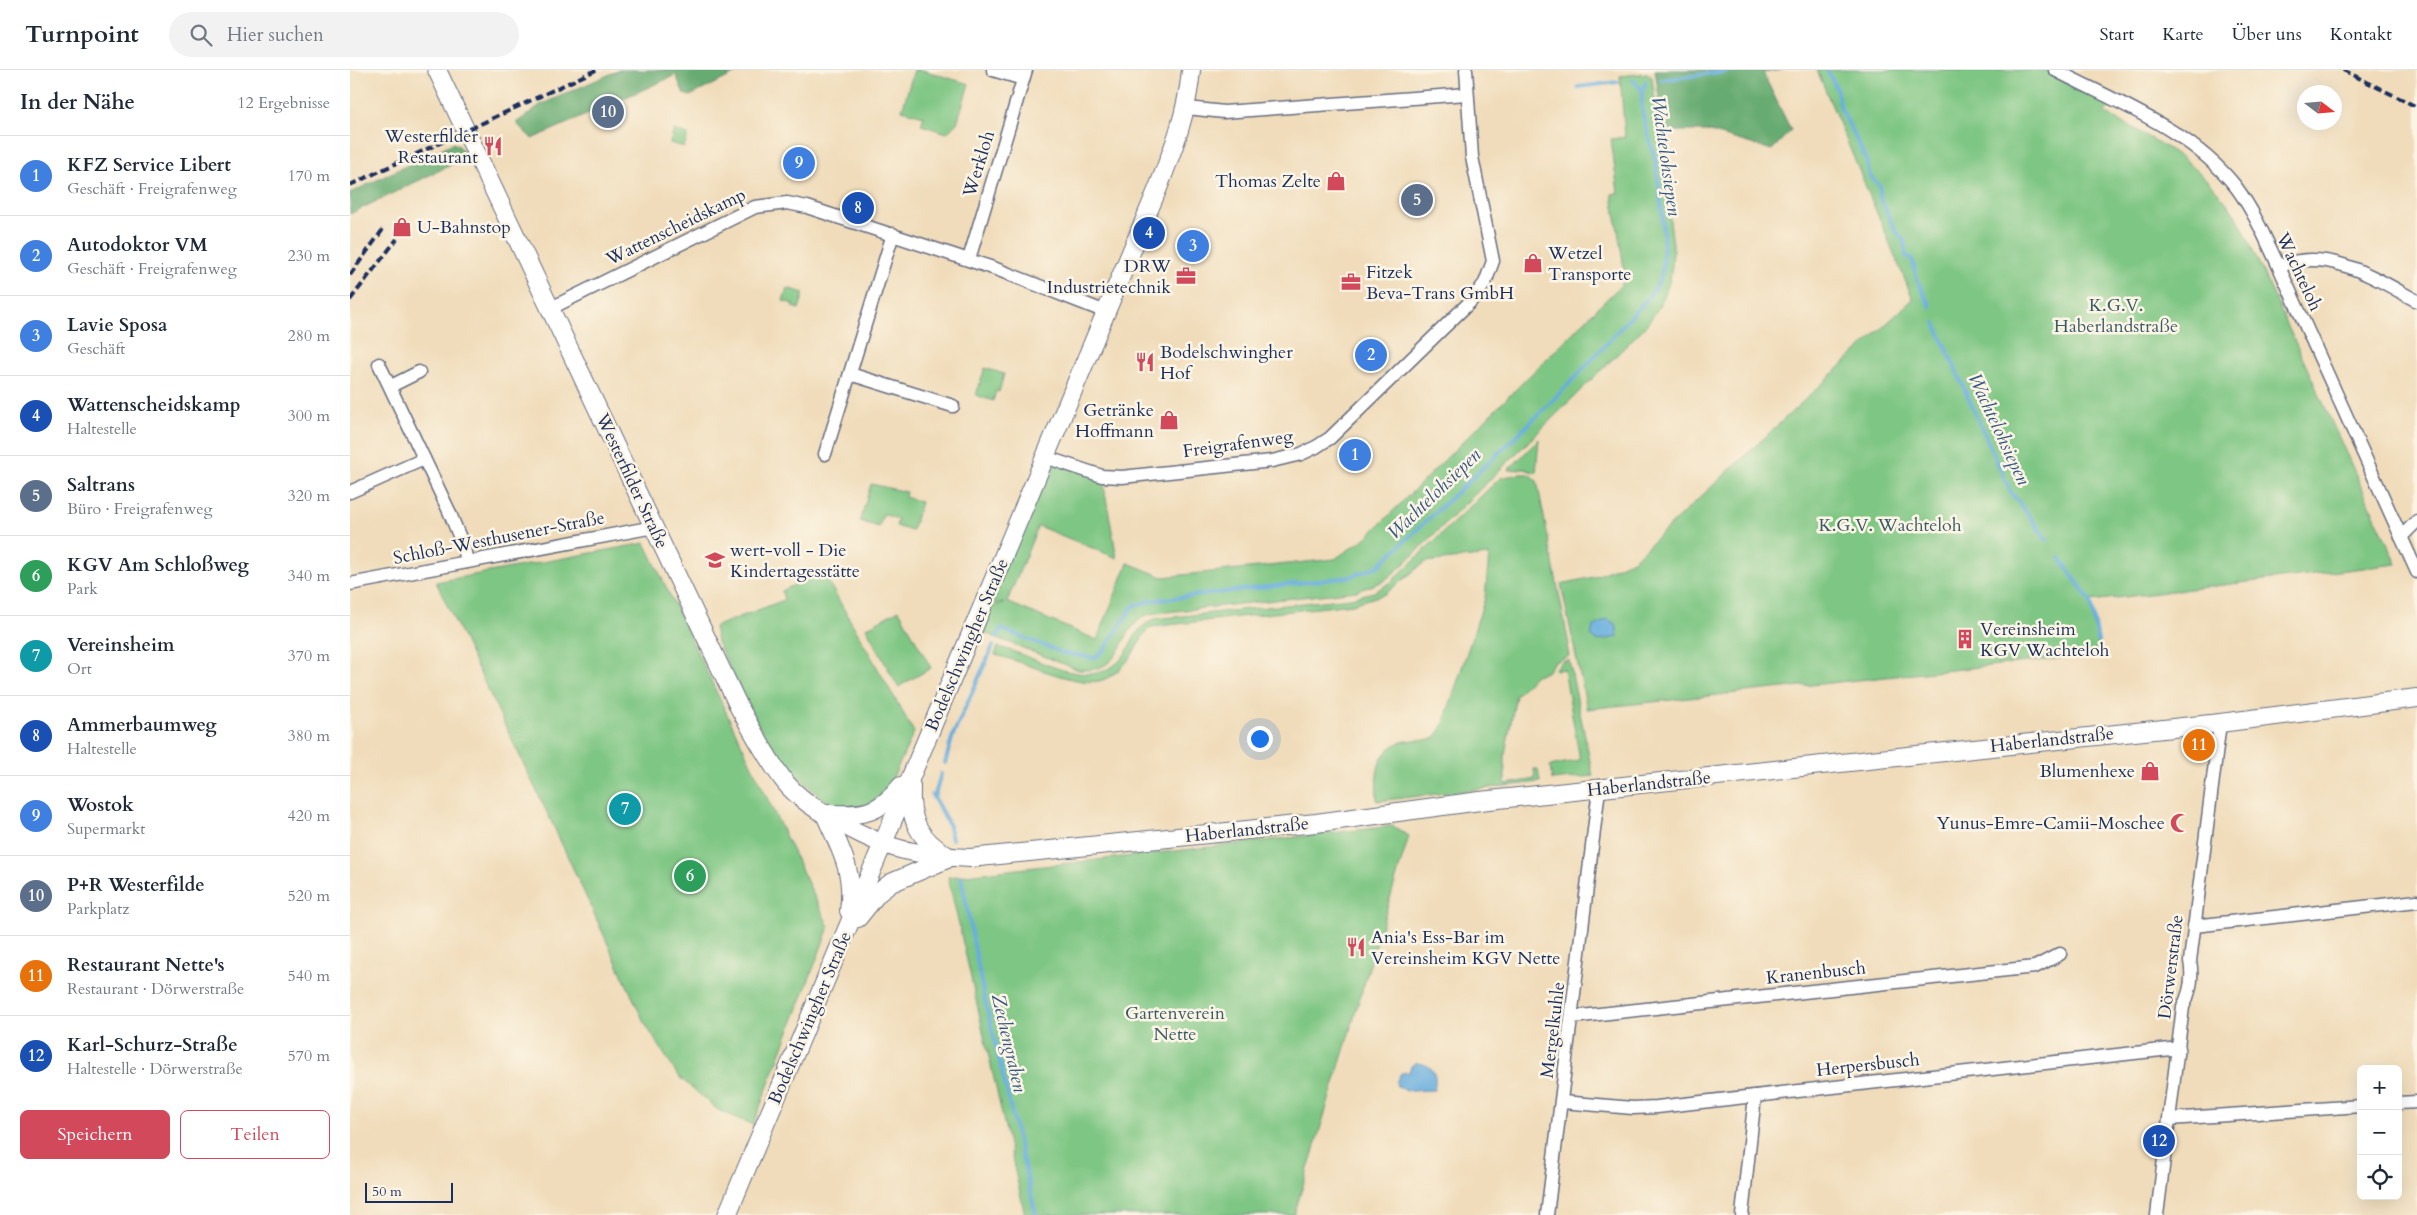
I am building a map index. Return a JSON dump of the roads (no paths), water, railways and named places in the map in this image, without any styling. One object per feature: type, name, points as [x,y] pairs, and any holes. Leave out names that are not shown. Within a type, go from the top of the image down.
[{"type":"street","name":"Westerfilder Straße","points":[[436,70],[756,739],[785,782],[804,801],[882,845]]},
{"type":"street","name":"Werkloh","points":[[969,259],[1025,75],[993,70]]},
{"type":"street","name":"Bodelschwingher Straße","points":[[727,1215],[1179,136],[1187,108],[1191,70]]},
{"type":"street","name":"Freigrafenweg","points":[[1045,457],[1102,476],[1122,478],[1272,461],[1301,454],[1330,438],[1471,301],[1485,283],[1493,261],[1472,157],[1466,94],[1466,70]]},
{"type":"street","name":"Wachteloh","points":[[2055,70],[2164,126],[2213,161],[2245,202],[2279,267],[2417,572]]},
{"type":"street","points":[[1187,108],[1224,112],[1466,94]]},
{"type":"street","name":"Wattenscheidskamp","points":[[549,308],[755,207],[787,203],[808,207],[969,259],[1106,312]]},
{"type":"street","points":[[825,454],[893,234]]},
{"type":"street","points":[[2279,267],[2298,260],[2321,260],[2340,264],[2374,278],[2417,301]]},
{"type":"street","points":[[379,364],[391,386],[464,548],[467,562]]},
{"type":"street","points":[[391,386],[419,372]]},
{"type":"street","points":[[850,374],[953,406]]},
{"type":"street","points":[[350,492],[424,459]]},
{"type":"street","points":[[2401,537],[2417,521]]},
{"type":"street","name":"Schloß-Westhusener-Straße","points":[[350,584],[654,527]]},
{"type":"street","name":"Haberlandstraße","points":[[882,845],[924,856],[970,858],[1316,823],[1480,801],[2220,722],[2417,698]]},
{"type":"street","name":"Dörwerstraße","points":[[2158,1215],[2183,1007],[2188,996],[2192,970],[2190,961],[2220,722]]},
{"type":"street","points":[[846,932],[852,892],[849,870],[844,853],[825,814],[858,814],[878,808],[889,801],[913,771]]},
{"type":"street","points":[[913,771],[910,808],[912,818],[924,837],[949,857]]},
{"type":"street","name":"Mergelkuhle","points":[[1547,1215],[1599,789]]},
{"type":"street","points":[[846,932],[878,893],[891,883],[949,857]]},
{"type":"street","points":[[2194,926],[2417,901]]},
{"type":"street","name":"Kranenbusch","points":[[1572,1017],[2035,967],[2060,954]]},
{"type":"street","name":"Herpersbusch","points":[[1562,1102],[1633,1108],[2179,1048]]},
{"type":"street","points":[[1742,1215],[1755,1096]]},
{"type":"street","points":[[2402,1103],[2417,1102]]},
{"type":"street","points":[[2170,1118],[2357,1106]]},
{"type":"water","points":[[1607,619],[1616,624],[1618,637],[1597,641],[1591,636],[1593,627]]},
{"type":"water","points":[[1416,1063],[1427,1065],[1433,1071],[1435,1075],[1434,1090],[1411,1091],[1397,1087],[1396,1082],[1401,1073],[1409,1072],[1411,1066]]},
{"type":"waterway","name":"Wachtelohsiepen","points":[[1661,80],[1737,70]]},
{"type":"waterway","name":"Wachtelohsiepen","points":[[1827,70],[1836,87],[1841,109],[1866,159],[1870,176],[1880,186],[1880,197],[1895,230],[1904,241],[1906,256],[1912,259],[1917,280],[1930,306]]},
{"type":"waterway","points":[[1633,80],[1642,90]]},
{"type":"waterway","points":[[1578,87],[1618,82]]},
{"type":"waterway","name":"Wachtelohsiepen","points":[[997,637],[1001,629],[1063,653],[1095,658],[1105,649],[1133,606],[1149,601],[1350,577],[1378,566],[1566,387],[1646,300],[1660,279],[1664,246],[1661,200],[1655,159],[1642,109],[1643,90],[1646,82]]},
{"type":"waterway","name":"Wachtelohsiepen","points":[[1935,323],[2010,491],[2047,540]]},
{"type":"waterway","name":"Wachtelohsiepen","points":[[2060,558],[2091,602],[2098,641]]},
{"type":"waterway","name":"Wachtelohsiepen","points":[[945,763],[953,735],[993,646]]},
{"type":"waterway","name":"Wachtelohsiepen","points":[[934,798],[941,774]]},
{"type":"waterway","name":"Wachtelohsiepen","points":[[932,795],[948,823],[952,839]]},
{"type":"waterway","name":"Zechengraben","points":[[961,877],[983,992],[1036,1215]]},
{"type":"railway","points":[[350,185],[596,70]]},
{"type":"railway","points":[[2343,70],[2417,107]]},
{"type":"railway","points":[[350,275],[384,228]]},
{"type":"railway","points":[[350,300],[397,239]]},
{"type":"place","name":"P+R Westerfilde","points":[[608,112]]},
{"type":"place","name":"Westerfilder Restaurant","points":[[493,146]]},
{"type":"place","name":"Wostok","points":[[799,163]]},
{"type":"place","name":"Thomas Zelte","points":[[1336,181]]},
{"type":"place","name":"Saltrans","points":[[1417,200]]},
{"type":"place","name":"Ammerbaumweg","points":[[858,208]]},
{"type":"place","name":"U-Bahnstop","points":[[402,227]]},
{"type":"place","name":"Wattenscheidskamp","points":[[1149,233]]},
{"type":"place","name":"Lavie Sposa","points":[[1193,246]]},
{"type":"place","name":"Wetzel Transporte","points":[[1533,263]]},
{"type":"place","name":"DRW Industrietechnik","points":[[1186,276]]},
{"type":"place","name":"Fitzek Beva-Trans GmbH","points":[[1351,282]]},
{"type":"place","name":"Autodoktor VM","points":[[1371,355]]},
{"type":"place","name":"Bodelschwingher Hof","points":[[1145,362]]},
{"type":"place","name":"Getränke Hoffmann","points":[[1169,420]]},
{"type":"place","name":"KFZ Service Libert","points":[[1355,455]]},
{"type":"place","name":"wert-voll - Die Kindertagesstätte","points":[[715,560]]},
{"type":"place","name":"Vereinsheim KGV Wachteloh","points":[[1965,639]]},
{"type":"place","name":"Restaurant Nette's","points":[[2199,745]]},
{"type":"place","name":"Blumenhexe","points":[[2150,771]]},
{"type":"place","name":"Vereinsheim","points":[[625,809]]},
{"type":"place","name":"Yunus-Emre-Camii-Moschee","points":[[2180,823]]},
{"type":"place","name":"KGV Am Schloßweg","points":[[690,876]]},
{"type":"place","name":"Ania's Ess-Bar im Vereinsheim KGV Nette","points":[[1356,947]]},
{"type":"place","name":"Karl-Schurz-Straße","points":[[2159,1141]]},
{"type":"park label","name":"K.G.V. Haberlandstraße","points":[[2116,315]]},
{"type":"park label","name":"K.G.V. Wachteloh","points":[[1890,525]]},
{"type":"park label","name":"Gartenverein Nette","points":[[1175,1023]]}]
